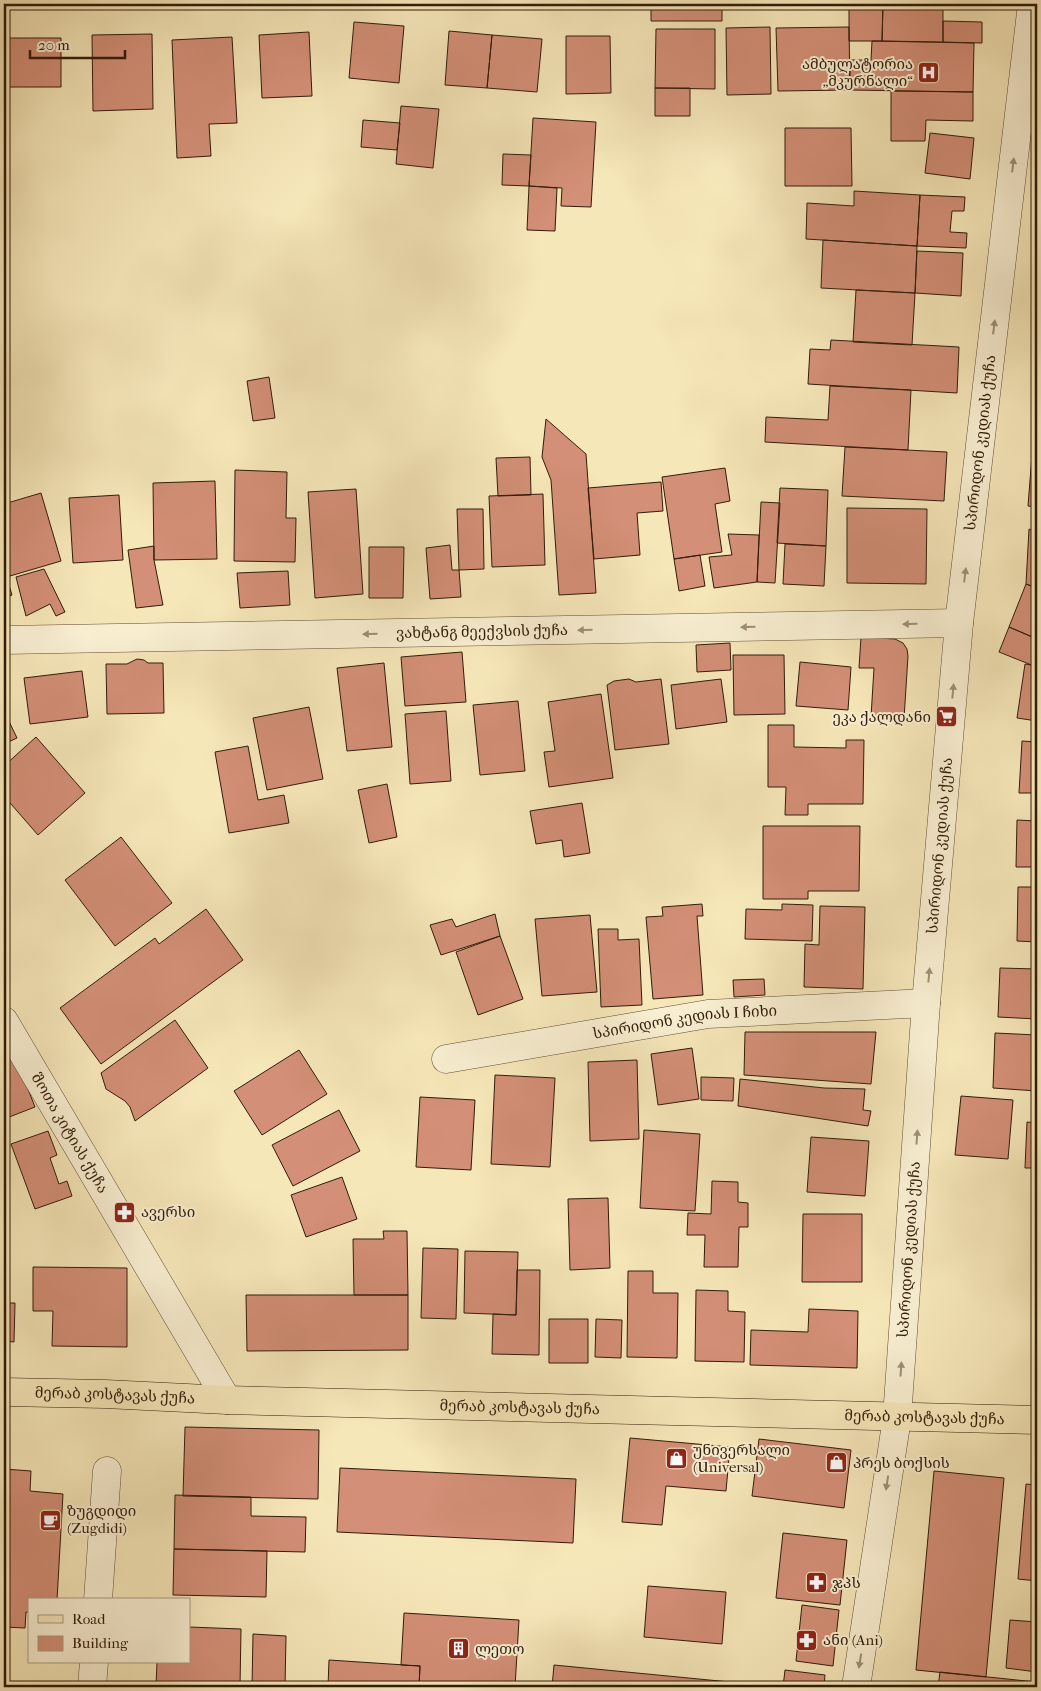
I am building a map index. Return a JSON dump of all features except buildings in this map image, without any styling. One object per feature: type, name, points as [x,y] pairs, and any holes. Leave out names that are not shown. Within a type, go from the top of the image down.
[{"type":"main road","name":"მერაბ კოსტავას ქუჩა","points":[[4,1392],[105,1394],[227,1400],[1037,1420]]},
{"type":"street","name":"სპირიდონ კედიას ქუჩა","points":[[856,1687],[897,1418],[926,1003],[959,624],[1032,4]]},
{"type":"street","name":"ვახტანგ მეექვსის ქუჩა","points":[[4,640],[959,624]]},
{"type":"street","name":"სპირიდონ კედიას I ჩიხი","points":[[446,1059],[708,1014],[926,1003]]},
{"type":"street","name":"შოთა კიტიას ქუჩა","points":[[4,1021],[227,1400]]},
{"type":"street","points":[[98,1598],[107,1471]]},
{"type":"street","points":[[92,1687],[94,1664]]},
{"type":"place","name":"ამბულატორია „მკურნალი“","points":[[929,73]]},
{"type":"place","name":"ეკა ქალდანი","points":[[947,717]]},
{"type":"place","name":"ავერსი","points":[[125,1212]]},
{"type":"place","name":"უნივერსალი (Universal)","points":[[677,1459]]},
{"type":"place","name":"პრეს ბოქსის","points":[[837,1463]]},
{"type":"place","name":"ზუგდიდი (Zugdidi)","points":[[51,1520]]},
{"type":"place","name":"ჯპს","points":[[816,1583]]},
{"type":"place","name":"ანი (Ani)","points":[[807,1640]]},
{"type":"place","name":"ლეთო","points":[[459,1649]]}]
